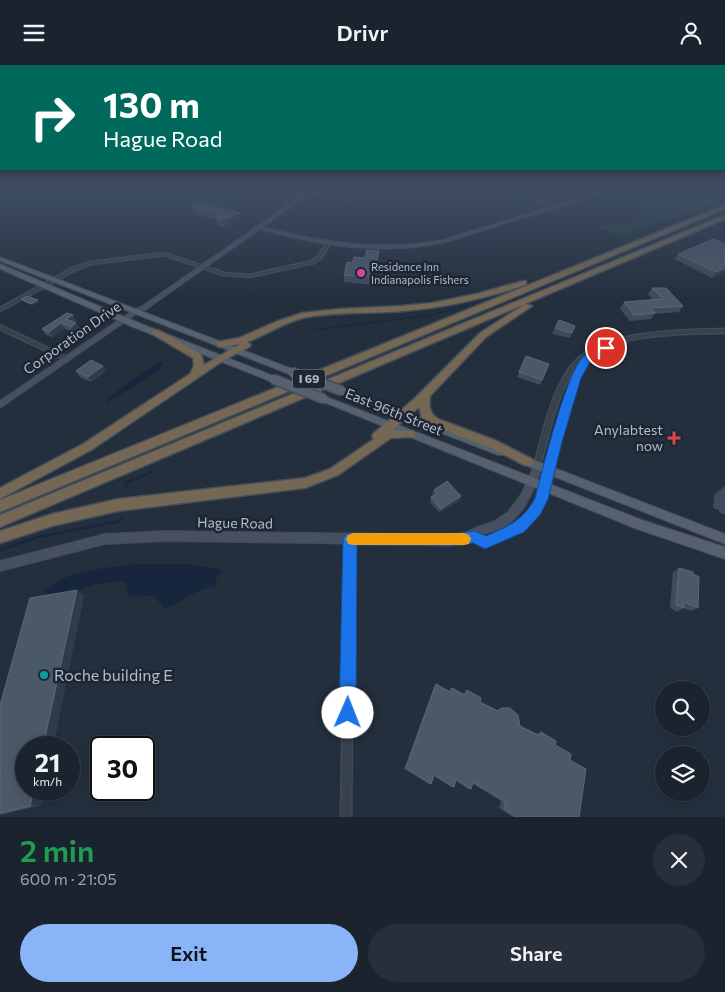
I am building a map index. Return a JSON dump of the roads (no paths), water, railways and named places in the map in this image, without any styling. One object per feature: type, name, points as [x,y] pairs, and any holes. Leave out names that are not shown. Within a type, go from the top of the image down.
[{"type":"highway","name":"I 69","points":[[0,505],[678,226]]},
{"type":"highway","name":"I 69","points":[[0,521],[703,226]]},
{"type":"highway","points":[[220,344],[237,344],[280,323],[308,315],[418,307],[470,299],[617,251]]},
{"type":"highway","points":[[370,447],[374,439],[425,395],[474,343],[492,328],[533,303],[588,279],[606,267]]},
{"type":"highway","points":[[155,332],[198,356],[199,368],[189,379]]},
{"type":"highway","points":[[0,494],[76,454],[263,332]]},
{"type":"highway","points":[[425,395],[424,409],[426,415],[434,421],[492,444],[533,471]]},
{"type":"highway","points":[[0,537],[59,518],[118,505],[305,483],[334,472],[389,434],[409,434]]},
{"type":"main road","name":"East 96th Street","points":[[0,259],[403,415],[533,471],[641,525],[725,553]]},
{"type":"main road","name":"East 96th Street","points":[[0,265],[155,332],[409,434],[533,471],[548,479],[725,539]]},
{"type":"main road","points":[[0,265],[24,268]]},
{"type":"street","points":[[259,226],[299,239],[388,247],[427,245],[492,226]]},
{"type":"street","points":[[136,311],[143,309],[259,226]]},
{"type":"street","points":[[0,310],[84,265],[155,254],[169,255],[225,274],[245,276],[303,266],[318,259],[329,242]]},
{"type":"street","name":"Corporation Drive","points":[[0,405],[136,311]]},
{"type":"street","points":[[0,327],[67,359]]},
{"type":"street","points":[[533,471],[564,383],[571,370],[586,353],[614,340],[725,332]]},
{"type":"street","points":[[548,479],[576,378],[586,360],[614,345],[635,340],[725,332]]},
{"type":"street","name":"Hague Road","points":[[474,537],[479,531],[501,522],[518,509],[533,471]]},
{"type":"street","name":"Hague Road","points":[[0,566],[105,539],[174,537],[451,540],[474,537],[485,542],[519,528],[538,507],[548,479]]},
{"type":"street","points":[[346,817],[350,539]]},
{"type":"water","points":[[159,361],[163,362],[158,371],[107,403],[108,398]]},
{"type":"water","points":[[138,564],[190,564],[218,569],[221,573],[217,577],[215,587],[202,590],[164,608],[153,595],[128,596],[126,583],[123,581],[94,584],[72,594],[50,595],[44,592],[52,585],[75,574],[101,568]]},
{"type":"waterway","points":[[314,330],[432,315],[468,305]]},
{"type":"waterway","points":[[128,482],[151,472]]},
{"type":"waterway","points":[[126,487],[126,483],[131,481]]},
{"type":"waterway","points":[[0,550],[38,537],[120,521],[121,518]]},
{"type":"place","name":"Residence Inn Indianapolis Fishers","points":[[361,273]]},
{"type":"place","name":"Anylabtest now","points":[[674,438]]},
{"type":"place","name":"Roche building E","points":[[44,675]]}]
